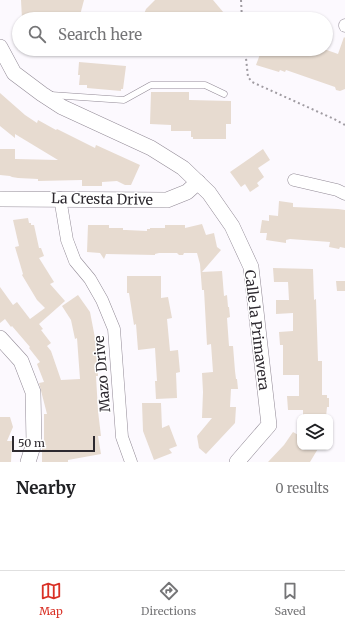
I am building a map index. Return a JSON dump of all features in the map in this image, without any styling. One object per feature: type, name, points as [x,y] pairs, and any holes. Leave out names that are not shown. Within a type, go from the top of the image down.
[{"type":"street","name":"Calle la Primavera","points":[[0,47],[14,73],[42,94],[62,107],[151,148],[183,168],[208,193],[232,226],[251,267],[269,425],[237,462]]},
{"type":"street","points":[[294,180],[337,190],[345,194]]},
{"type":"street","name":"La Cresta Drive","points":[[0,199],[60,198],[167,200],[188,192],[198,182]]},
{"type":"street","name":"Mazo Drive","points":[[60,198],[67,240],[75,262],[90,279],[102,300],[114,329],[122,437],[131,462]]},
{"type":"street","points":[[0,338],[21,361],[33,392],[34,442],[28,462]]},
{"type":"lane","points":[[42,94],[124,100],[151,85],[205,85],[224,94]]},
{"type":"path","points":[[241,0],[242,12]]},
{"type":"path","points":[[246,56],[248,77],[252,82],[334,119],[345,126]]},
{"type":"building","points":[[21,0],[84,0],[81,12],[22,12]]},
{"type":"building","points":[[155,0],[213,0],[223,12],[145,12]]},
{"type":"building","points":[[344,37],[345,89],[340,91],[336,90],[335,87],[286,70],[285,72],[280,70],[279,72],[256,65],[259,56],[333,56],[333,52],[338,54]]},
{"type":"building","points":[[79,62],[126,66],[123,89],[121,89],[121,91],[87,88],[87,85],[79,85]]},
{"type":"building","points":[[151,92],[189,92],[189,100],[231,101],[231,124],[226,124],[226,139],[193,139],[193,137],[191,137],[191,131],[171,131],[171,125],[150,124]]},
{"type":"building","points":[[0,93],[25,115],[37,123],[38,120],[95,148],[96,145],[140,165],[131,185],[125,185],[117,181],[102,182],[102,186],[82,186],[82,180],[38,181],[38,179],[0,175],[0,149],[15,149],[15,159],[58,160],[15,134],[15,138],[0,126]]},
{"type":"building","points":[[263,149],[270,160],[258,168],[264,177],[257,183],[259,186],[250,192],[245,184],[241,187],[230,172]]},
{"type":"building","points":[[279,201],[293,203],[293,207],[345,210],[345,248],[340,247],[339,249],[329,247],[330,242],[290,239],[286,240],[286,243],[266,240],[267,233],[260,233],[262,220],[269,221],[269,215],[278,216]]},
{"type":"building","points":[[28,218],[29,223],[34,225],[39,248],[41,248],[44,256],[39,258],[54,282],[50,284],[65,301],[39,324],[43,329],[41,330],[51,343],[47,346],[51,351],[61,380],[80,379],[77,338],[75,339],[71,320],[62,306],[78,295],[90,312],[96,338],[98,376],[96,376],[101,436],[98,436],[101,454],[68,460],[68,462],[42,462],[42,447],[44,445],[44,414],[47,414],[39,383],[44,382],[37,364],[40,362],[29,348],[30,347],[5,319],[0,323],[0,287],[13,305],[17,302],[30,319],[45,308],[37,300],[22,275],[23,274],[15,247],[19,246],[13,220]]},
{"type":"building","points":[[202,224],[206,235],[214,233],[217,247],[221,250],[202,272],[222,271],[224,296],[227,295],[230,317],[227,318],[229,346],[233,346],[238,389],[231,389],[230,407],[236,407],[235,423],[206,454],[199,448],[197,436],[212,418],[202,418],[202,373],[213,372],[211,344],[207,345],[204,290],[202,290],[200,264],[197,253],[184,253],[183,255],[179,255],[177,253],[159,253],[155,255],[106,254],[104,259],[100,253],[87,252],[88,225],[109,225],[109,228],[147,231],[147,229],[150,228],[165,228],[165,225],[185,225],[185,228]]},
{"type":"building","points":[[273,268],[313,269],[314,300],[316,299],[318,361],[322,361],[322,395],[327,395],[327,398],[329,398],[329,407],[327,407],[326,414],[303,414],[303,410],[288,410],[287,396],[299,396],[299,375],[283,375],[283,345],[280,345],[279,332],[293,331],[293,313],[276,314],[276,300],[289,300],[288,282],[274,282]]},
{"type":"building","points":[[127,276],[161,276],[161,298],[168,297],[172,318],[167,319],[170,351],[178,350],[180,372],[176,373],[177,398],[156,399],[155,381],[157,381],[155,348],[138,350],[136,324],[134,325],[129,293],[127,293]]},
{"type":"building","points":[[336,281],[345,281],[345,291],[337,291]]},
{"type":"building","points":[[142,403],[161,403],[162,428],[169,425],[177,446],[169,449],[172,453],[154,460],[143,431]]},
{"type":"building","points":[[0,417],[10,417],[13,427],[7,441],[12,441],[11,462],[0,462]]},
{"type":"building","points":[[293,432],[297,434],[297,450],[317,450],[310,462],[268,462],[284,445]]}]
